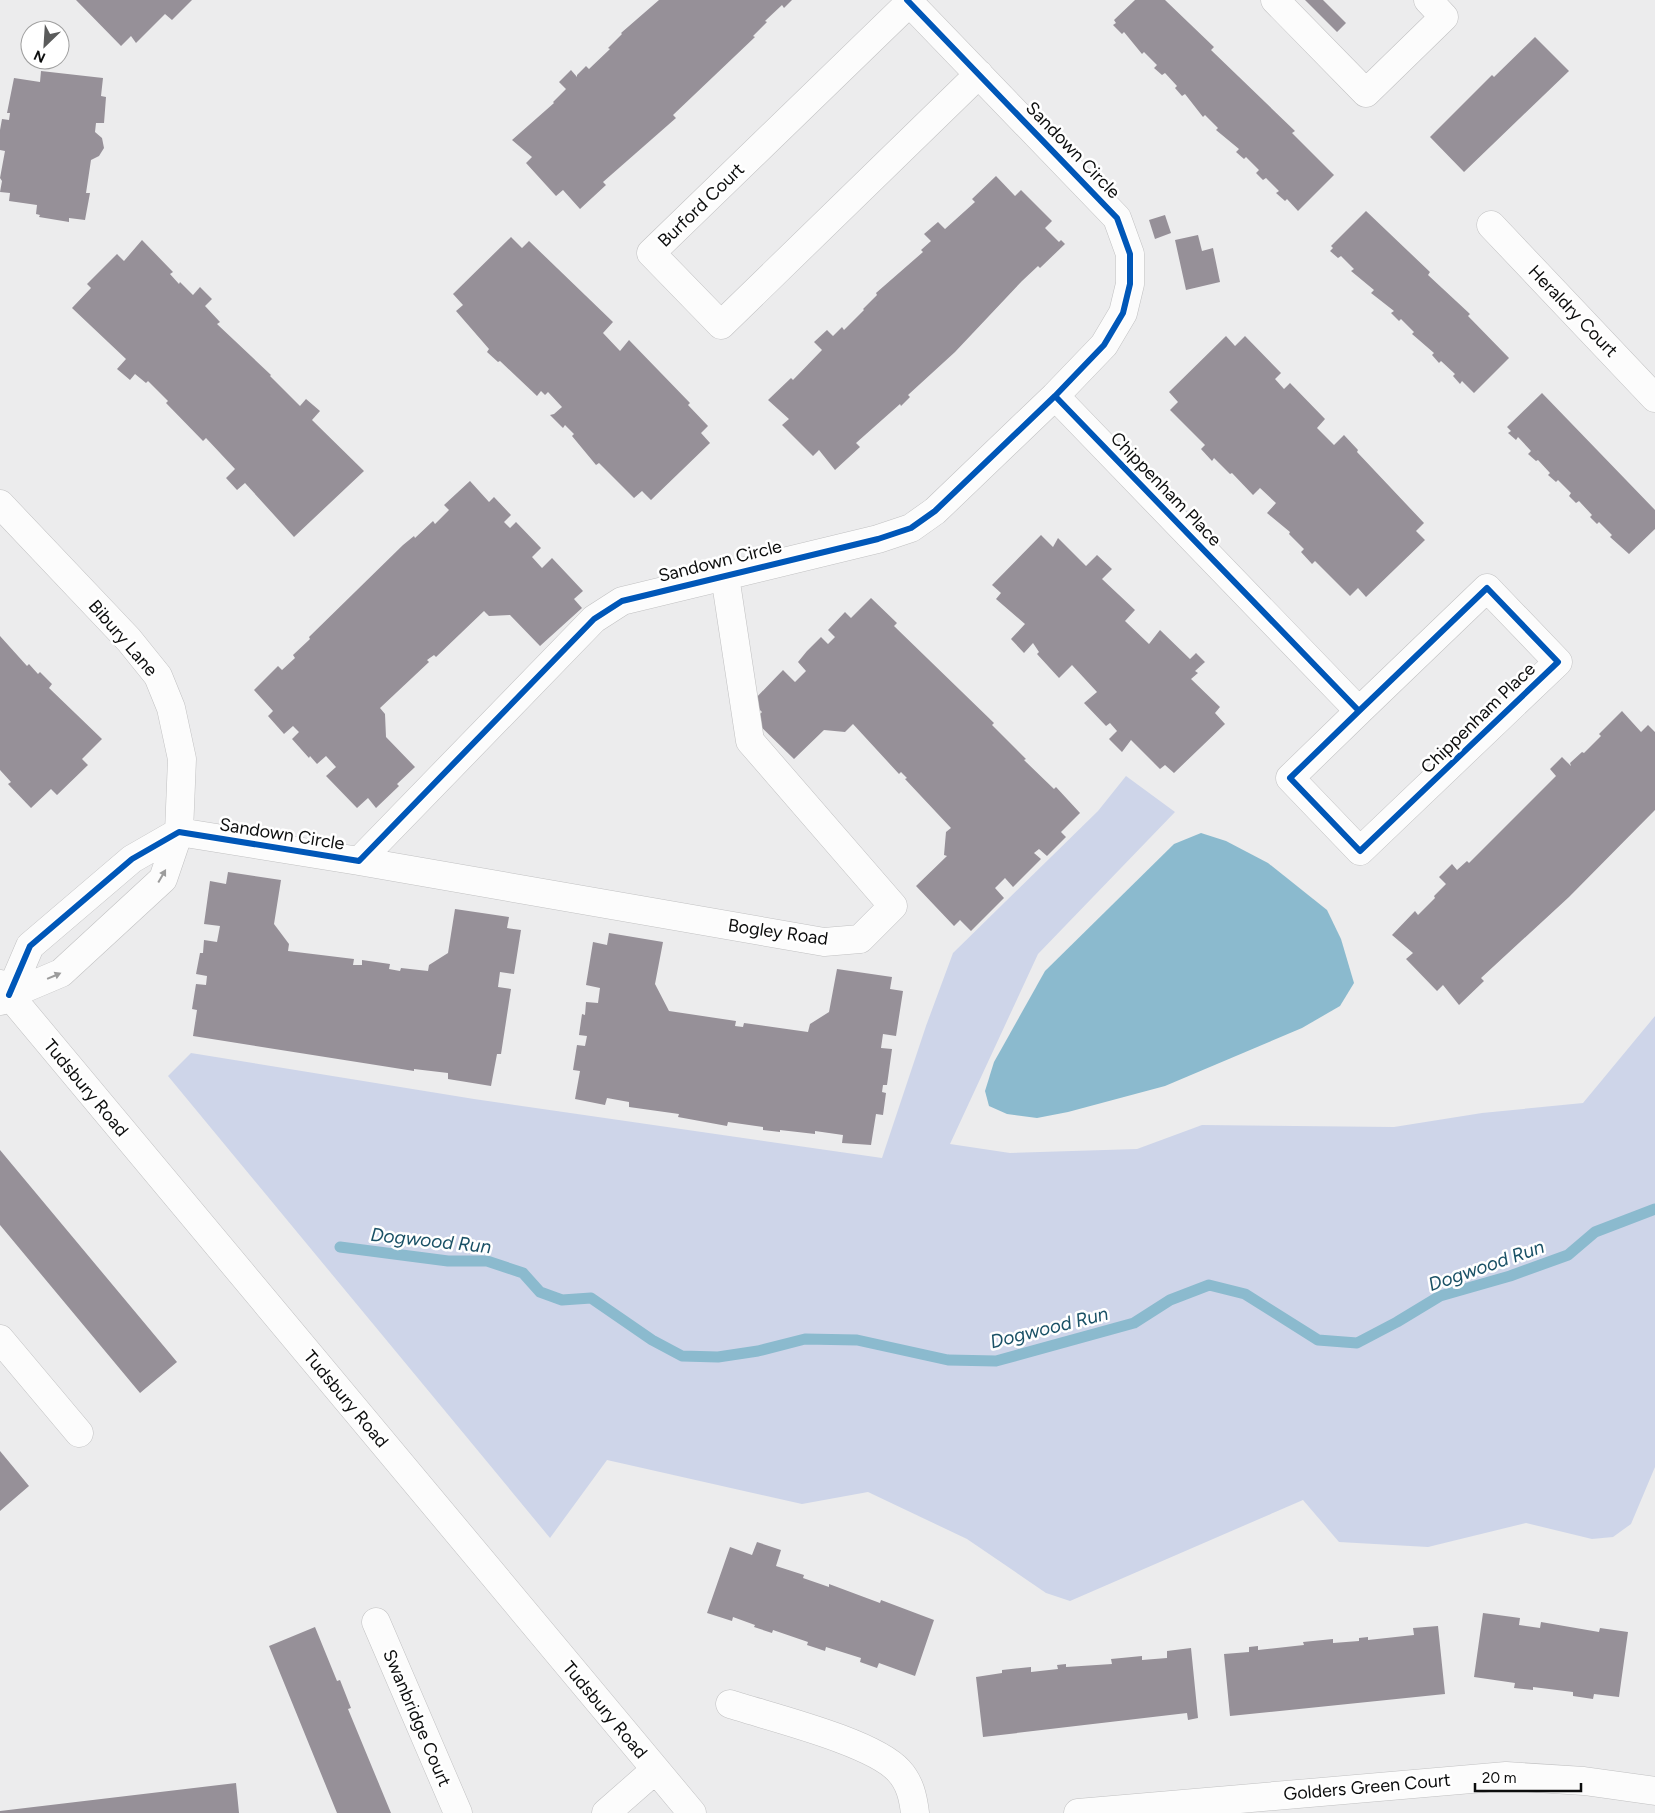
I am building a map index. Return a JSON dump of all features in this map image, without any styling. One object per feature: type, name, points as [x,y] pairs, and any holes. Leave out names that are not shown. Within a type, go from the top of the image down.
[{"type":"street","points":[[1275,0],[1366,93],[1444,17],[1428,0]]},
{"type":"street","name":"Burford Court","points":[[908,1],[651,253],[721,325],[979,74]]},
{"type":"street","name":"Sandown Circle","points":[[179,832],[359,861],[594,619],[622,600],[878,539],[911,528],[935,511],[1055,396],[1104,345],[1123,313],[1130,284],[1130,254],[1117,218],[908,1]]},
{"type":"street","name":"Heraldry Court","points":[[1491,225],[1655,398]]},
{"type":"street","name":"Chippenham Place","points":[[1055,396],[1359,711]]},
{"type":"street","name":"Bibury Lane","points":[[0,504],[129,640],[158,676],[171,708],[182,760],[179,832]]},
{"type":"street","name":"Bogley Road","points":[[359,861],[824,942],[860,939],[893,906],[750,741],[725,576]]},
{"type":"street","name":"Chippenham Place","points":[[1487,588],[1558,662],[1360,851],[1290,778],[1359,711],[1487,588]]},
{"type":"street","points":[[3,994],[30,946],[132,860],[179,832]]},
{"type":"street","points":[[3,994],[61,973],[163,879],[179,832]]},
{"type":"street","points":[[89,896],[114,924]]},
{"type":"street","name":"Tudsbury Road","points":[[3,994],[692,1813]]},
{"type":"street","points":[[0,1339],[78,1433]]},
{"type":"street","name":"Swanbridge Court","points":[[376,1622],[458,1813]]},
{"type":"street","points":[[730,1704],[855,1744],[879,1755],[899,1771],[913,1793],[915,1813]]},
{"type":"street","points":[[606,1813],[655,1770]]},
{"type":"street","name":"Golders Green Court","points":[[1078,1813],[1210,1807],[1506,1776],[1584,1781],[1655,1791]]},
{"type":"shaded area","points":[[1126,776],[1175,812],[1038,954],[950,1144],[1010,1153],[1137,1149],[1202,1125],[1394,1127],[1482,1113],[1583,1103],[1655,1016],[1655,1467],[1631,1524],[1613,1537],[1592,1539],[1526,1523],[1428,1547],[1339,1542],[1303,1500],[1070,1601],[1046,1593],[967,1539],[868,1492],[802,1504],[607,1460],[550,1538],[168,1076],[191,1053],[474,1099],[882,1158],[926,1026],[953,953],[1098,811]]},
{"type":"water","points":[[1201,833],[1226,841],[1268,863],[1327,910],[1341,939],[1354,983],[1340,1006],[1302,1028],[1165,1086],[1068,1112],[1037,1118],[1007,1114],[989,1106],[985,1091],[994,1062],[1045,971],[1174,844]]},
{"type":"building","points":[[76,0],[192,0],[172,20],[165,14],[136,43],[131,36],[121,46]]},
{"type":"building","points":[[659,0],[792,0],[784,8],[782,5],[765,21],[767,22],[753,36],[755,37],[673,115],[676,118],[603,182],[606,185],[580,209],[563,190],[556,196],[526,163],[532,157],[512,140],[554,103],[566,89],[559,82],[571,70],[577,77],[586,66],[589,69],[610,49],[608,48],[621,33]]},
{"type":"building","points":[[1135,0],[1165,0],[1214,47],[1211,50],[1295,131],[1292,133],[1334,175],[1298,211],[1287,199],[1285,201],[1276,193],[1279,191],[1266,178],[1263,180],[1256,173],[1259,170],[1246,157],[1244,159],[1236,152],[1239,149],[1216,130],[1218,128],[1205,115],[1203,117],[1185,94],[1182,96],[1175,88],[1177,86],[1165,73],[1162,75],[1154,68],[1157,65],[1144,52],[1142,54],[1124,32],[1122,34],[1113,25],[1116,23],[1114,20]]},
{"type":"building","points":[[1305,0],[1323,0],[1346,23],[1337,32]]},
{"type":"building","points":[[1535,37],[1569,71],[1464,172],[1430,137],[1492,75],[1494,77]]},
{"type":"building","points":[[41,71],[103,78],[101,96],[106,97],[104,123],[96,123],[95,132],[102,138],[104,148],[99,156],[91,160],[86,193],[90,193],[85,220],[69,218],[69,222],[39,217],[40,215],[36,214],[37,205],[9,201],[10,193],[0,192],[2,181],[0,178],[5,151],[0,150],[0,130],[2,119],[9,120],[10,113],[7,113],[14,78],[40,82]]},
{"type":"building","points":[[996,176],[1015,196],[1021,190],[1052,221],[1045,228],[1059,242],[1061,240],[1065,244],[1040,268],[1038,266],[1022,281],[955,352],[908,395],[910,397],[901,406],[900,404],[856,443],[860,447],[835,470],[819,450],[813,456],[782,425],[789,419],[768,400],[791,378],[793,380],[822,350],[814,342],[827,330],[833,336],[842,327],[844,330],[877,295],[876,293],[923,252],[921,250],[931,241],[924,234],[938,222],[945,229],[975,202],[972,199]]},
{"type":"building","points":[[1366,211],[1430,272],[1428,275],[1470,314],[1468,316],[1509,358],[1474,393],[1462,381],[1460,384],[1453,376],[1455,374],[1441,361],[1439,363],[1432,355],[1434,353],[1412,334],[1414,332],[1401,319],[1399,321],[1391,313],[1394,311],[1371,293],[1374,290],[1351,271],[1354,269],[1341,256],[1338,258],[1330,251],[1333,248],[1331,246]]},
{"type":"building","points":[[1165,215],[1171,233],[1155,239],[1149,220]]},
{"type":"building","points":[[1198,235],[1202,251],[1213,248],[1220,282],[1186,290],[1175,240]]},
{"type":"building","points":[[511,237],[522,248],[529,241],[613,322],[603,333],[620,351],[629,340],[690,403],[688,405],[708,426],[701,433],[710,443],[651,500],[642,491],[634,498],[599,463],[596,465],[572,436],[574,434],[565,425],[563,428],[550,415],[562,407],[548,392],[545,395],[541,391],[537,396],[500,361],[498,362],[487,352],[489,349],[456,311],[463,305],[453,294]]},
{"type":"building","points":[[142,240],[173,272],[170,274],[179,284],[180,282],[193,295],[200,287],[212,299],[205,306],[220,322],[217,324],[271,375],[300,406],[306,399],[320,411],[312,420],[364,471],[294,537],[245,483],[237,490],[226,478],[235,469],[206,438],[203,441],[166,403],[168,401],[148,381],[146,383],[135,374],[130,380],[117,369],[126,359],[72,308],[91,288],[87,284],[117,254],[124,261]]},
{"type":"building","points":[[1226,336],[1235,346],[1245,336],[1281,373],[1275,379],[1284,389],[1290,383],[1325,419],[1317,428],[1334,445],[1344,435],[1358,450],[1357,452],[1424,523],[1416,531],[1425,540],[1366,597],[1358,588],[1350,596],[1315,561],[1312,564],[1301,552],[1304,549],[1289,534],[1290,532],[1267,513],[1276,503],[1260,488],[1253,495],[1232,473],[1230,474],[1214,458],[1212,461],[1201,449],[1205,445],[1170,410],[1178,402],[1169,392]]},
{"type":"building","points":[[1542,393],[1655,510],[1655,529],[1629,554],[1610,537],[1612,535],[1599,522],[1597,524],[1590,517],[1592,515],[1579,501],[1576,503],[1569,496],[1571,493],[1558,480],[1556,482],[1548,475],[1550,473],[1538,460],[1536,461],[1528,454],[1531,451],[1518,437],[1516,440],[1508,433],[1511,431],[1507,427]]},
{"type":"building","points":[[470,481],[489,502],[494,497],[511,515],[504,522],[510,528],[516,522],[541,548],[532,557],[542,568],[552,558],[583,591],[574,599],[582,608],[540,646],[510,615],[489,616],[484,611],[436,657],[434,655],[427,660],[429,662],[380,708],[385,714],[386,737],[415,767],[397,784],[399,786],[376,808],[368,798],[357,808],[326,776],[336,767],[326,756],[317,764],[310,756],[309,758],[292,739],[299,732],[293,726],[284,734],[268,716],[273,711],[254,690],[278,666],[282,670],[295,658],[293,655],[310,639],[309,637],[403,545],[414,536],[415,538],[433,521],[435,524],[449,510],[444,505]]},
{"type":"building","points":[[1041,535],[1053,547],[1058,538],[1086,566],[1097,555],[1112,569],[1102,579],[1135,610],[1125,621],[1149,644],[1160,630],[1190,659],[1196,653],[1205,662],[1195,671],[1198,673],[1191,679],[1220,707],[1215,713],[1225,724],[1174,773],[1165,765],[1160,769],[1131,740],[1122,752],[1109,739],[1117,731],[1110,723],[1106,726],[1084,703],[1097,692],[1072,665],[1059,678],[1037,654],[1039,652],[1033,643],[1024,653],[1011,639],[1025,624],[996,599],[1001,593],[992,585]]},
{"type":"building","points":[[871,598],[897,623],[894,626],[994,723],[992,725],[1026,759],[1024,760],[1054,789],[1056,787],[1080,813],[1061,832],[1066,837],[1047,856],[1039,849],[1034,853],[1041,859],[1013,887],[1005,878],[995,888],[1004,898],[971,931],[960,920],[954,926],[916,886],[947,856],[944,855],[946,832],[951,828],[905,779],[907,778],[901,772],[899,774],[853,724],[845,732],[824,730],[794,759],[754,720],[762,712],[752,702],[783,670],[795,682],[806,671],[798,662],[807,651],[821,637],[828,644],[835,637],[828,630],[845,612],[851,618]]},
{"type":"building","points":[[0,636],[27,666],[29,664],[38,674],[40,672],[52,684],[49,688],[102,739],[82,759],[88,765],[57,795],[51,789],[31,808],[8,784],[11,782],[0,770]]},
{"type":"building","points":[[1622,711],[1641,732],[1648,725],[1655,732],[1655,810],[1569,897],[1481,978],[1484,981],[1459,1005],[1443,985],[1437,991],[1406,959],[1413,953],[1392,935],[1415,911],[1418,915],[1435,898],[1434,896],[1446,884],[1439,877],[1452,864],[1457,870],[1467,861],[1469,863],[1556,776],[1550,769],[1562,757],[1571,766],[1570,763],[1582,752],[1584,753],[1601,736],[1599,734]]},
{"type":"building","points":[[228,872],[281,880],[274,924],[289,944],[288,951],[354,959],[353,965],[362,965],[362,960],[390,964],[389,969],[400,971],[401,968],[428,971],[429,965],[448,953],[455,909],[509,917],[507,928],[521,930],[514,974],[500,972],[498,987],[511,989],[501,1054],[497,1054],[491,1086],[448,1079],[448,1073],[414,1069],[414,1071],[193,1036],[197,1010],[192,1009],[196,984],[206,985],[207,976],[196,974],[200,953],[203,953],[204,940],[217,942],[220,926],[204,924],[210,881],[226,884]]},
{"type":"building","points":[[609,933],[663,942],[655,984],[669,1011],[736,1021],[735,1026],[743,1027],[744,1023],[808,1032],[810,1024],[829,1012],[837,969],[892,977],[890,989],[903,991],[896,1036],[883,1034],[881,1048],[892,1049],[887,1085],[883,1085],[882,1092],[886,1093],[883,1115],[876,1114],[871,1145],[842,1143],[843,1135],[815,1131],[815,1134],[780,1130],[780,1132],[763,1130],[763,1127],[728,1122],[727,1126],[678,1117],[679,1114],[629,1107],[629,1102],[607,1098],[605,1105],[575,1099],[580,1071],[573,1070],[577,1045],[585,1046],[587,1036],[579,1035],[582,1014],[585,1015],[586,1002],[598,1003],[600,988],[586,985],[593,942],[607,945]]},
{"type":"building","points":[[0,1150],[177,1362],[140,1393],[0,1225]]},
{"type":"building","points":[[0,1451],[29,1486],[0,1511]]},
{"type":"building","points":[[757,1542],[781,1550],[776,1566],[804,1575],[803,1578],[829,1587],[829,1584],[880,1603],[881,1600],[934,1620],[915,1676],[879,1663],[877,1668],[860,1662],[861,1658],[826,1647],[825,1651],[807,1645],[808,1642],[773,1630],[772,1633],[754,1627],[755,1625],[733,1617],[732,1621],[707,1613],[730,1547],[752,1555]]},
{"type":"building","points":[[1483,1613],[1520,1618],[1519,1625],[1540,1628],[1541,1622],[1599,1632],[1600,1628],[1628,1632],[1619,1697],[1594,1694],[1593,1699],[1573,1696],[1573,1692],[1533,1687],[1533,1690],[1514,1688],[1515,1683],[1474,1677]]},
{"type":"building","points":[[1438,1626],[1445,1694],[1230,1716],[1224,1654],[1249,1652],[1249,1647],[1258,1646],[1258,1650],[1304,1645],[1303,1642],[1333,1639],[1333,1643],[1359,1641],[1359,1638],[1368,1637],[1368,1640],[1414,1635],[1413,1628]]},
{"type":"building","points":[[315,1627],[337,1681],[340,1680],[351,1708],[348,1709],[391,1813],[337,1813],[269,1646]]},
{"type":"building","points":[[1191,1648],[1198,1718],[1188,1720],[1187,1713],[983,1737],[976,1677],[1002,1673],[1002,1670],[1031,1667],[1031,1672],[1058,1669],[1057,1665],[1066,1664],[1066,1667],[1112,1664],[1111,1659],[1142,1656],[1142,1660],[1167,1658],[1167,1651]]},
{"type":"building","points":[[236,1783],[239,1813],[0,1813],[0,1811]]},
{"type":"waterway","name":"Dogwood Run","points":[[340,1247],[448,1261],[487,1261],[523,1273],[540,1292],[562,1300],[591,1298],[652,1340],[682,1356],[718,1357],[758,1351],[805,1339],[857,1340],[948,1360],[996,1361],[1134,1323],[1170,1300],[1209,1285],[1245,1294],[1318,1340],[1357,1343],[1440,1296],[1510,1276],[1568,1255],[1595,1232],[1655,1209]]},
{"type":"cycle path","points":[[9,995],[30,946],[132,859],[179,832],[359,861],[594,619],[622,601],[878,539],[911,528],[935,511],[1055,396],[1104,345],[1123,313],[1130,284],[1130,254],[1117,218],[907,0]]},
{"type":"cycle path","points":[[1055,396],[1359,711],[1290,778],[1360,851],[1558,662],[1487,588],[1359,711]]}]
